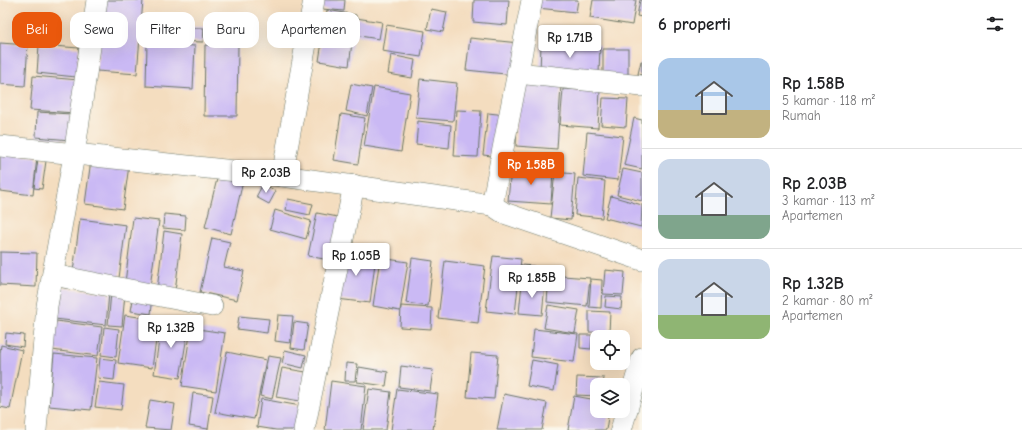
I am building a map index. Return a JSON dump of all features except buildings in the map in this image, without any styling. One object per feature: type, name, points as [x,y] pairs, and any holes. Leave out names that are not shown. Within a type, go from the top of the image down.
[{"type":"street","points":[[36,430],[48,306],[74,154],[97,0]]},
{"type":"street","points":[[282,176],[314,0]]},
{"type":"street","points":[[492,205],[532,0]]},
{"type":"street","points":[[517,73],[642,86]]},
{"type":"street","points":[[0,146],[282,176],[492,205],[504,213],[642,260]]},
{"type":"street","points":[[304,430],[354,185]]},
{"type":"street","points":[[53,275],[212,306]]},
{"type":"street","points":[[621,430],[642,358]]}]
